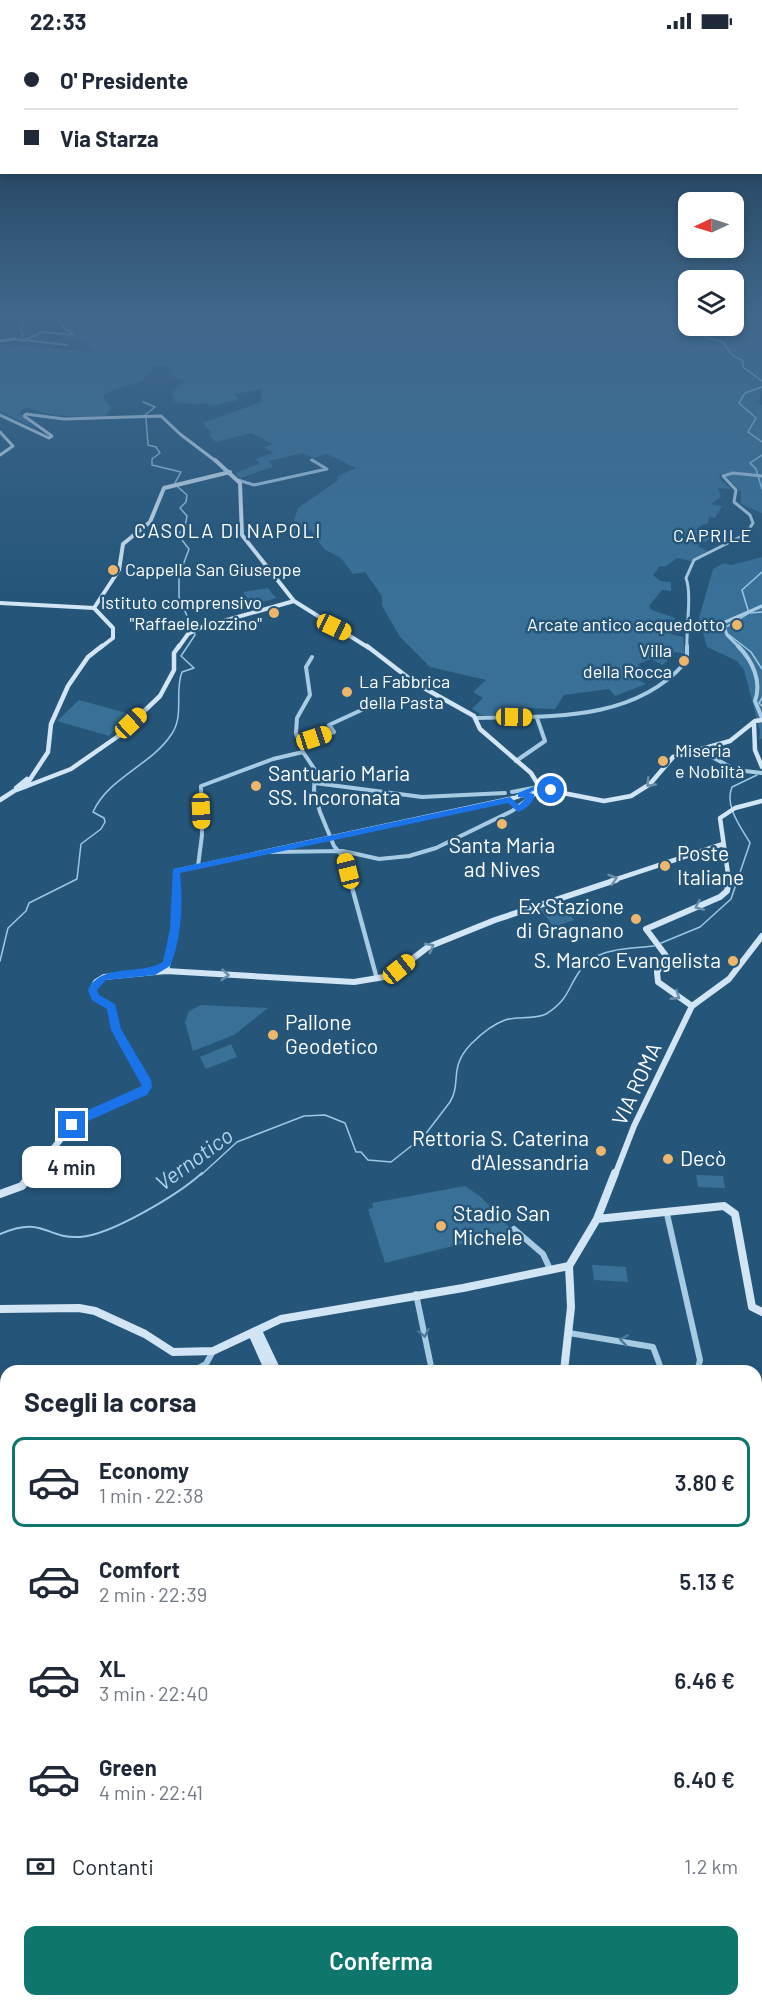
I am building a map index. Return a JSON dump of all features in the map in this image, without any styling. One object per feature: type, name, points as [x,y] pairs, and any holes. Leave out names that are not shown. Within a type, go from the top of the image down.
[{"type":"street","points":[[0,415],[49,438],[52,436],[24,416],[26,414],[64,419],[161,416],[188,442],[230,472],[242,485],[242,535],[294,601],[323,621],[358,639],[396,669],[477,718],[537,718],[588,711],[641,699],[678,673],[684,664]]},
{"type":"street","points":[[0,432],[13,446],[0,454]]},
{"type":"street","points":[[238,480],[254,485],[327,469],[311,460]]},
{"type":"street","points":[[93,608],[119,570],[123,544],[150,522],[160,493],[167,487],[230,472]]},
{"type":"street","points":[[687,659],[686,615],[690,590],[686,578],[694,560],[746,534],[753,523],[750,515],[734,502],[736,490],[723,479],[726,474],[736,473],[761,476]]},
{"type":"street","points":[[0,800],[23,787],[71,769],[117,737],[160,696],[174,670],[173,655],[188,634],[197,629],[294,601]]},
{"type":"street","points":[[0,603],[93,608],[113,628],[113,638],[88,657],[68,686],[51,724],[49,747],[23,787]]},
{"type":"street","points":[[762,606],[748,610],[723,623],[724,632],[743,652],[756,672],[760,689],[755,701],[759,720],[753,749],[762,767]]},
{"type":"street","points":[[312,657],[306,667],[310,695],[297,718],[296,733],[303,752],[315,770],[320,812],[330,837],[344,858],[378,980]]},
{"type":"street","points":[[299,743],[334,732],[329,725],[368,707]]},
{"type":"street","points":[[266,850],[294,854],[340,850],[376,859],[424,853],[525,805],[537,792],[531,772],[480,729],[477,718]]},
{"type":"street","points":[[516,761],[531,753],[545,741],[537,718]]},
{"type":"street","points":[[563,793],[604,801],[632,796],[650,784],[673,757],[730,741],[759,720]]},
{"type":"street","points":[[746,730],[755,733]]},
{"type":"street","points":[[716,744],[720,750],[712,753],[712,756],[736,770],[762,773]]},
{"type":"street","points":[[23,787],[49,747]]},
{"type":"street","points":[[198,866],[202,835],[201,786],[273,759],[303,752]]},
{"type":"street","points":[[14,791],[27,779]]},
{"type":"street","points":[[315,783],[422,796],[505,793]]},
{"type":"street","points":[[515,796],[536,787]]},
{"type":"street","points":[[167,968],[176,920],[178,896],[176,871],[515,796],[536,787],[552,790]]},
{"type":"street","points":[[515,796],[532,796]]},
{"type":"street","points":[[515,796],[518,809]]},
{"type":"street","points":[[692,1006],[658,982],[657,972],[667,957],[646,931],[659,922],[720,897],[727,891],[729,883],[720,818],[735,808],[762,801]]},
{"type":"street","points":[[0,1194],[22,1186],[76,1121],[146,1090],[147,1083],[116,1030],[111,1006],[96,997],[93,990],[96,982],[104,977],[155,972],[167,968],[354,982],[378,980],[390,976],[428,947],[453,936],[610,880],[723,844]]},
{"type":"street","name":"VIA ROMA","points":[[569,1266],[597,1219],[634,1126],[692,1006],[728,980],[762,936]]},
{"type":"street","points":[[597,1219],[667,1214],[724,1206],[731,1209],[735,1214],[752,1307],[762,1312]]},
{"type":"street","points":[[667,1214],[700,1360],[699,1365]]},
{"type":"street","points":[[514,1229],[543,1254],[550,1269]]},
{"type":"street","points":[[0,1309],[79,1308],[95,1311],[145,1334],[173,1352],[213,1351],[281,1319],[416,1294],[463,1288],[569,1266],[572,1307],[565,1365]]},
{"type":"street","points":[[416,1294],[431,1365]]},
{"type":"street","points":[[255,1332],[267,1365]]},
{"type":"street","points":[[255,1332],[274,1365]]},
{"type":"street","points":[[569,1333],[640,1343],[653,1347],[660,1365]]},
{"type":"street","points":[[204,1365],[213,1351]]},
{"type":"shaded area","points":[[0,405],[109,405],[111,408],[105,416],[56,415],[27,407],[21,410],[20,414],[36,429],[0,411]]},
{"type":"shaded area","points":[[254,405],[761,405],[762,475],[733,472],[721,474],[719,478],[731,489],[718,488],[721,497],[711,504],[722,506],[715,518],[709,517],[708,523],[700,526],[698,532],[717,535],[697,546],[708,551],[691,561],[677,558],[665,567],[660,566],[653,575],[660,581],[671,582],[671,591],[662,590],[649,606],[652,610],[675,618],[673,621],[667,619],[665,622],[675,626],[671,634],[683,637],[685,654],[675,652],[663,665],[651,659],[638,664],[640,667],[637,669],[642,674],[636,678],[646,684],[615,696],[609,689],[564,695],[555,709],[527,708],[532,715],[482,715],[472,709],[483,698],[473,692],[486,680],[430,667],[400,637],[382,606],[382,596],[365,572],[353,574],[341,558],[324,549],[311,530],[290,534],[298,508],[337,481],[338,476],[356,468],[327,454],[314,458],[302,453],[269,461],[273,467],[240,478],[236,474],[238,472],[260,463],[255,459],[274,453],[264,447],[273,444],[251,433],[216,442],[209,435],[211,432],[203,423]]},
{"type":"shaded area","points":[[734,474],[762,477],[762,513],[741,504],[741,492],[727,477]]},
{"type":"shaded area","points":[[762,557],[762,739],[759,739],[760,731],[744,670],[737,661],[707,647],[699,618],[713,569],[724,563],[731,565]]},
{"type":"shaded area","points":[[268,588],[276,598],[252,605],[243,592]]},
{"type":"shaded area","points":[[79,700],[130,714],[109,736],[57,721]]},
{"type":"shaded area","points":[[560,903],[574,920],[554,927],[540,909]]},
{"type":"shaded area","points":[[201,1005],[268,1008],[234,1035],[193,1051],[185,1022],[189,1011]]},
{"type":"shaded area","points":[[231,1044],[237,1057],[206,1069],[200,1057]]},
{"type":"shaded area","points":[[696,1175],[723,1176],[725,1188],[698,1187]]},
{"type":"shaded area","name":"Stadio San Michele","points":[[465,1186],[481,1197],[513,1231],[385,1263],[368,1209],[373,1208],[372,1203]]},
{"type":"shaded area","points":[[592,1265],[626,1267],[628,1282],[594,1280]]},
{"type":"waterway","points":[[145,415],[155,407],[149,405]]},
{"type":"waterway","points":[[741,405],[756,418],[748,432],[762,442]]},
{"type":"waterway","points":[[146,418],[148,445],[156,447],[160,453],[152,459],[152,465],[181,472],[175,483]]},
{"type":"waterway","points":[[762,455],[750,463],[756,469],[762,489]]},
{"type":"waterway","points":[[0,961],[8,928],[26,911],[29,903],[77,879],[81,844],[101,829],[105,822],[104,818],[93,812],[100,800],[119,781],[163,746],[178,720],[182,672],[194,668],[181,656],[195,635],[179,597],[179,576],[189,549],[178,535],[185,526],[187,516],[180,508],[186,502],[187,495],[178,487]]},
{"type":"waterway","points":[[748,610],[742,590],[762,572]]},
{"type":"waterway","name":"Vernotico","points":[[726,627],[749,613],[762,612]]},
{"type":"waterway","name":"Vernotico","points":[[728,634],[751,652],[762,669]]},
{"type":"waterway","name":"Vernotico","points":[[762,698],[759,703],[762,706]]},
{"type":"waterway","name":"Vernotico","points":[[661,943],[700,927],[731,899],[750,843],[732,809],[730,794],[732,787],[757,775]]},
{"type":"waterway","name":"Vernotico","points":[[201,1175],[237,1142],[304,1116],[325,1115],[345,1123],[356,1152],[361,1152],[368,1160],[391,1162],[424,1136],[450,1102],[460,1060],[471,1044],[483,1034],[505,1020],[546,1014],[563,999],[579,972],[594,958],[613,951],[654,946]]},
{"type":"waterway","name":"Vernotico","points":[[0,1234],[15,1229],[35,1227],[68,1237],[93,1235],[144,1212],[178,1192],[202,1173]]},
{"type":"place","name":"Cappella San Giuseppe","points":[[113,570]]},
{"type":"place","name":"Istituto comprensivo \"Raffaele Iozzino\"","points":[[274,613]]},
{"type":"place","name":"Arcate antico acquedotto","points":[[737,625]]},
{"type":"place","name":"Villa della Rocca","points":[[684,661]]},
{"type":"place","name":"La Fabbrica della Pasta","points":[[347,692]]},
{"type":"place","name":"Miseria e Nobiltà","points":[[663,761]]},
{"type":"place","name":"Santuario Maria SS. Incoronata","points":[[256,786]]},
{"type":"place","name":"Santa Maria ad Nives","points":[[502,824]]},
{"type":"place","name":"Poste Italiane","points":[[665,866]]},
{"type":"place","name":"Ex Stazione di Gragnano","points":[[636,919]]},
{"type":"place","name":"S. Marco Evangelista","points":[[733,961]]},
{"type":"place","name":"Pallone Geodetico","points":[[273,1035]]},
{"type":"place","name":"Rettoria S. Caterina d'Alessandria","points":[[601,1151]]},
{"type":"place","name":"Decò","points":[[668,1159]]},
{"type":"place","name":"Stadio San Michele","points":[[441,1226]]},
{"type":"district","name":"CASOLA DI NAPOLI","points":[[228,531]]},
{"type":"district","name":"CAPRILE","points":[[713,536]]},
{"type":"route","points":[[72,1125],[82,1117],[144,1092],[148,1085],[116,1030],[111,1006],[96,997],[93,990],[96,982],[104,977],[155,972],[167,964],[175,929],[178,896],[176,871],[266,850],[510,800],[518,809],[524,806],[532,796],[521,795],[528,789],[539,786],[551,790]]}]
